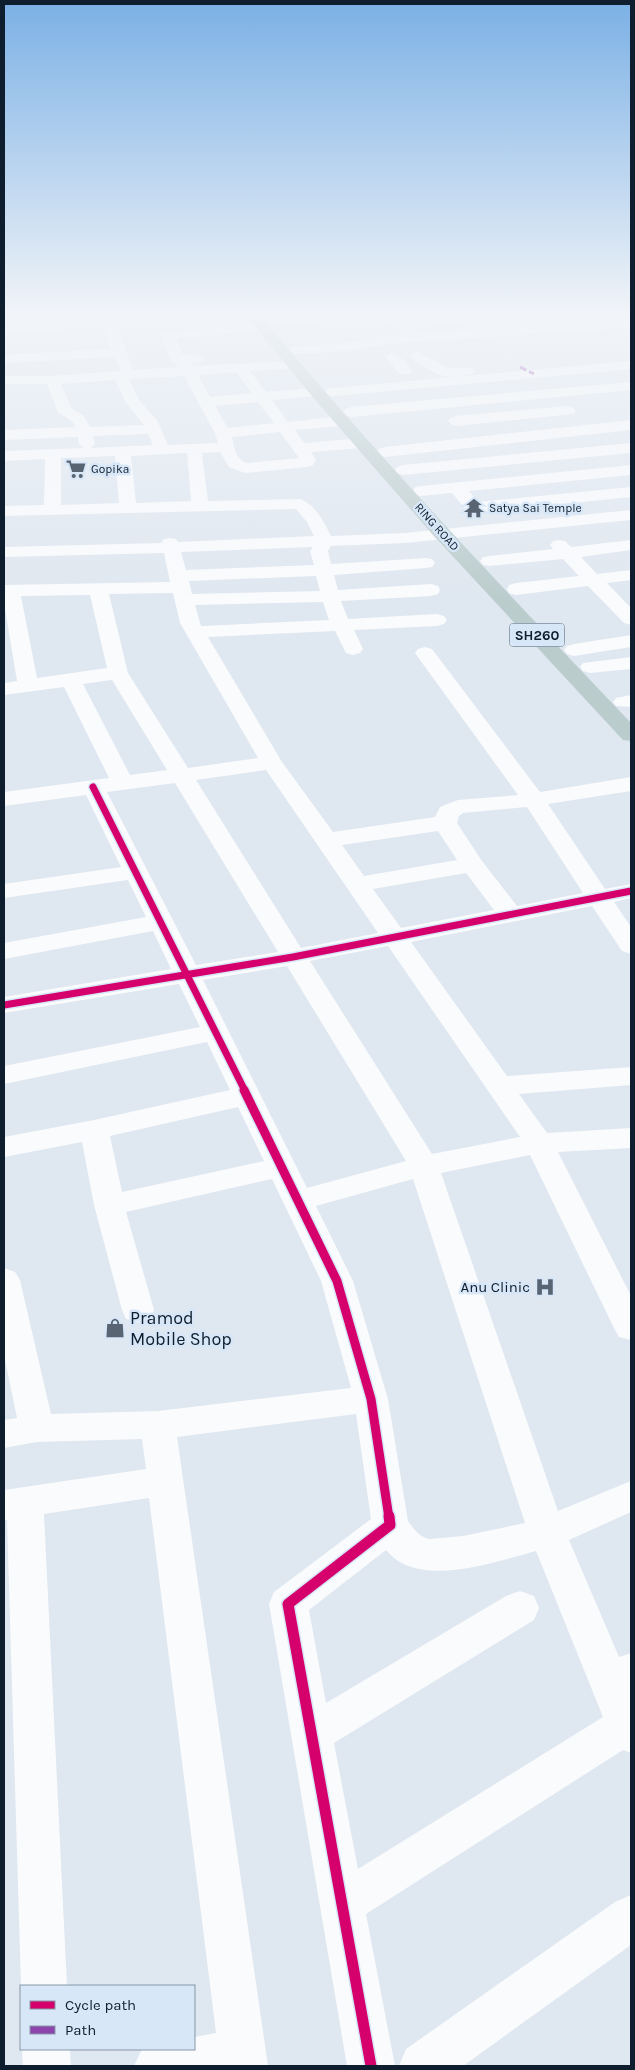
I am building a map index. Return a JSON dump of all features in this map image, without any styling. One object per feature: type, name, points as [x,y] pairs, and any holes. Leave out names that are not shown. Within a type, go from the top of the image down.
[{"type":"highway","name":"RING ROAD","points":[[340,410],[422,491],[450,531],[490,561],[529,603]]},
{"type":"highway","name":"RING ROAD","points":[[347,417],[362,443],[450,531],[631,735]]},
{"type":"highway","name":"SH260","points":[[568,643],[615,691]]},
{"type":"street","points":[[65,410],[79,419],[85,432],[88,452]]},
{"type":"street","points":[[122,412],[142,410],[152,422],[152,429],[164,450]]},
{"type":"street","points":[[209,410],[225,440],[228,453],[238,467],[307,462],[308,460],[300,448],[271,410]]},
{"type":"street","points":[[4,456],[194,449],[285,427],[347,417],[415,410]]},
{"type":"street","points":[[442,422],[577,410]]},
{"type":"street","points":[[55,416],[93,414]]},
{"type":"street","points":[[385,452],[631,425]]},
{"type":"street","points":[[4,435],[152,429]]},
{"type":"street","points":[[300,448],[362,443]]},
{"type":"street","points":[[403,470],[631,448]]},
{"type":"street","points":[[194,449],[200,506]]},
{"type":"street","points":[[123,452],[128,508]]},
{"type":"street","points":[[52,509],[53,454]]},
{"type":"street","points":[[269,466],[316,523],[324,540],[319,551],[323,570],[330,596],[353,649]]},
{"type":"street","points":[[422,491],[631,470]]},
{"type":"street","points":[[456,487],[490,527]]},
{"type":"street","points":[[474,508],[631,492]]},
{"type":"street","points":[[4,511],[300,504]]},
{"type":"street","points":[[4,552],[418,535],[631,511]]},
{"type":"street","points":[[490,527],[631,515]]},
{"type":"street","points":[[539,524],[628,613]]},
{"type":"street","points":[[4,547],[170,545]]},
{"type":"street","points":[[170,545],[190,623],[272,764],[539,1143],[631,1328]]},
{"type":"street","points":[[490,561],[631,545]]},
{"type":"street","points":[[181,588],[323,570],[426,563]]},
{"type":"street","points":[[516,589],[631,575]]},
{"type":"street","points":[[98,588],[118,673],[424,1166],[547,1533],[621,1679],[629,1729],[342,1904]]},
{"type":"street","points":[[28,686],[7,591],[181,588],[330,596],[431,590]]},
{"type":"street","points":[[195,632],[437,620]]},
{"type":"street","points":[[568,643],[631,641]]},
{"type":"street","points":[[425,653],[534,800],[631,946]]},
{"type":"street","points":[[615,691],[631,663]]},
{"type":"street","points":[[4,689],[118,673]]},
{"type":"street","points":[[71,680],[136,872],[337,1281],[371,1399],[390,1526],[406,1548],[421,1555],[457,1553],[547,1533],[631,1496]]},
{"type":"street","points":[[4,799],[272,764]]},
{"type":"street","points":[[510,914],[472,865],[445,823],[448,812],[458,807],[534,800],[631,784]]},
{"type":"street","points":[[327,840],[445,823]]},
{"type":"street","points":[[358,884],[472,865]]},
{"type":"street","points":[[6,886],[136,872]]},
{"type":"street","points":[[4,1005],[186,973],[294,957],[631,891]]},
{"type":"street","points":[[4,951],[162,922]]},
{"type":"street","points":[[4,1075],[216,1032]]},
{"type":"street","points":[[499,1086],[631,1076]]},
{"type":"street","points":[[4,1147],[94,1130],[247,1096]]},
{"type":"street","points":[[94,1130],[109,1205],[138,1310]]},
{"type":"street","points":[[298,1201],[424,1166],[539,1143],[631,1138]]},
{"type":"street","points":[[109,1205],[281,1167]]},
{"type":"street","points":[[4,1280],[9,1326],[37,1428]]},
{"type":"street","points":[[4,1434],[37,1428],[158,1425],[371,1399]]},
{"type":"street","points":[[158,1425],[244,2060],[158,2066]]},
{"type":"street","points":[[44,1985],[14,1504],[166,1482]]},
{"type":"street","points":[[371,2066],[288,1604],[390,1526]]},
{"type":"street","points":[[311,1734],[520,1608]]},
{"type":"street","points":[[423,2066],[631,1918]]},
{"type":"street","points":[[46,2050],[47,2066]]},
{"type":"cycle path","points":[[93,787],[216,1032],[337,1281],[371,1399],[390,1525],[288,1604],[371,2066]]},
{"type":"cycle path","points":[[4,1005],[293,957],[631,891]]},
{"type":"place","name":"Gopika","points":[[76,469]]},
{"type":"place","name":"Satya Sai Temple","points":[[474,508]]},
{"type":"place","name":"Anu Clinic","points":[[545,1287]]},
{"type":"place","name":"Pramod Mobile Shop","points":[[115,1328]]}]
